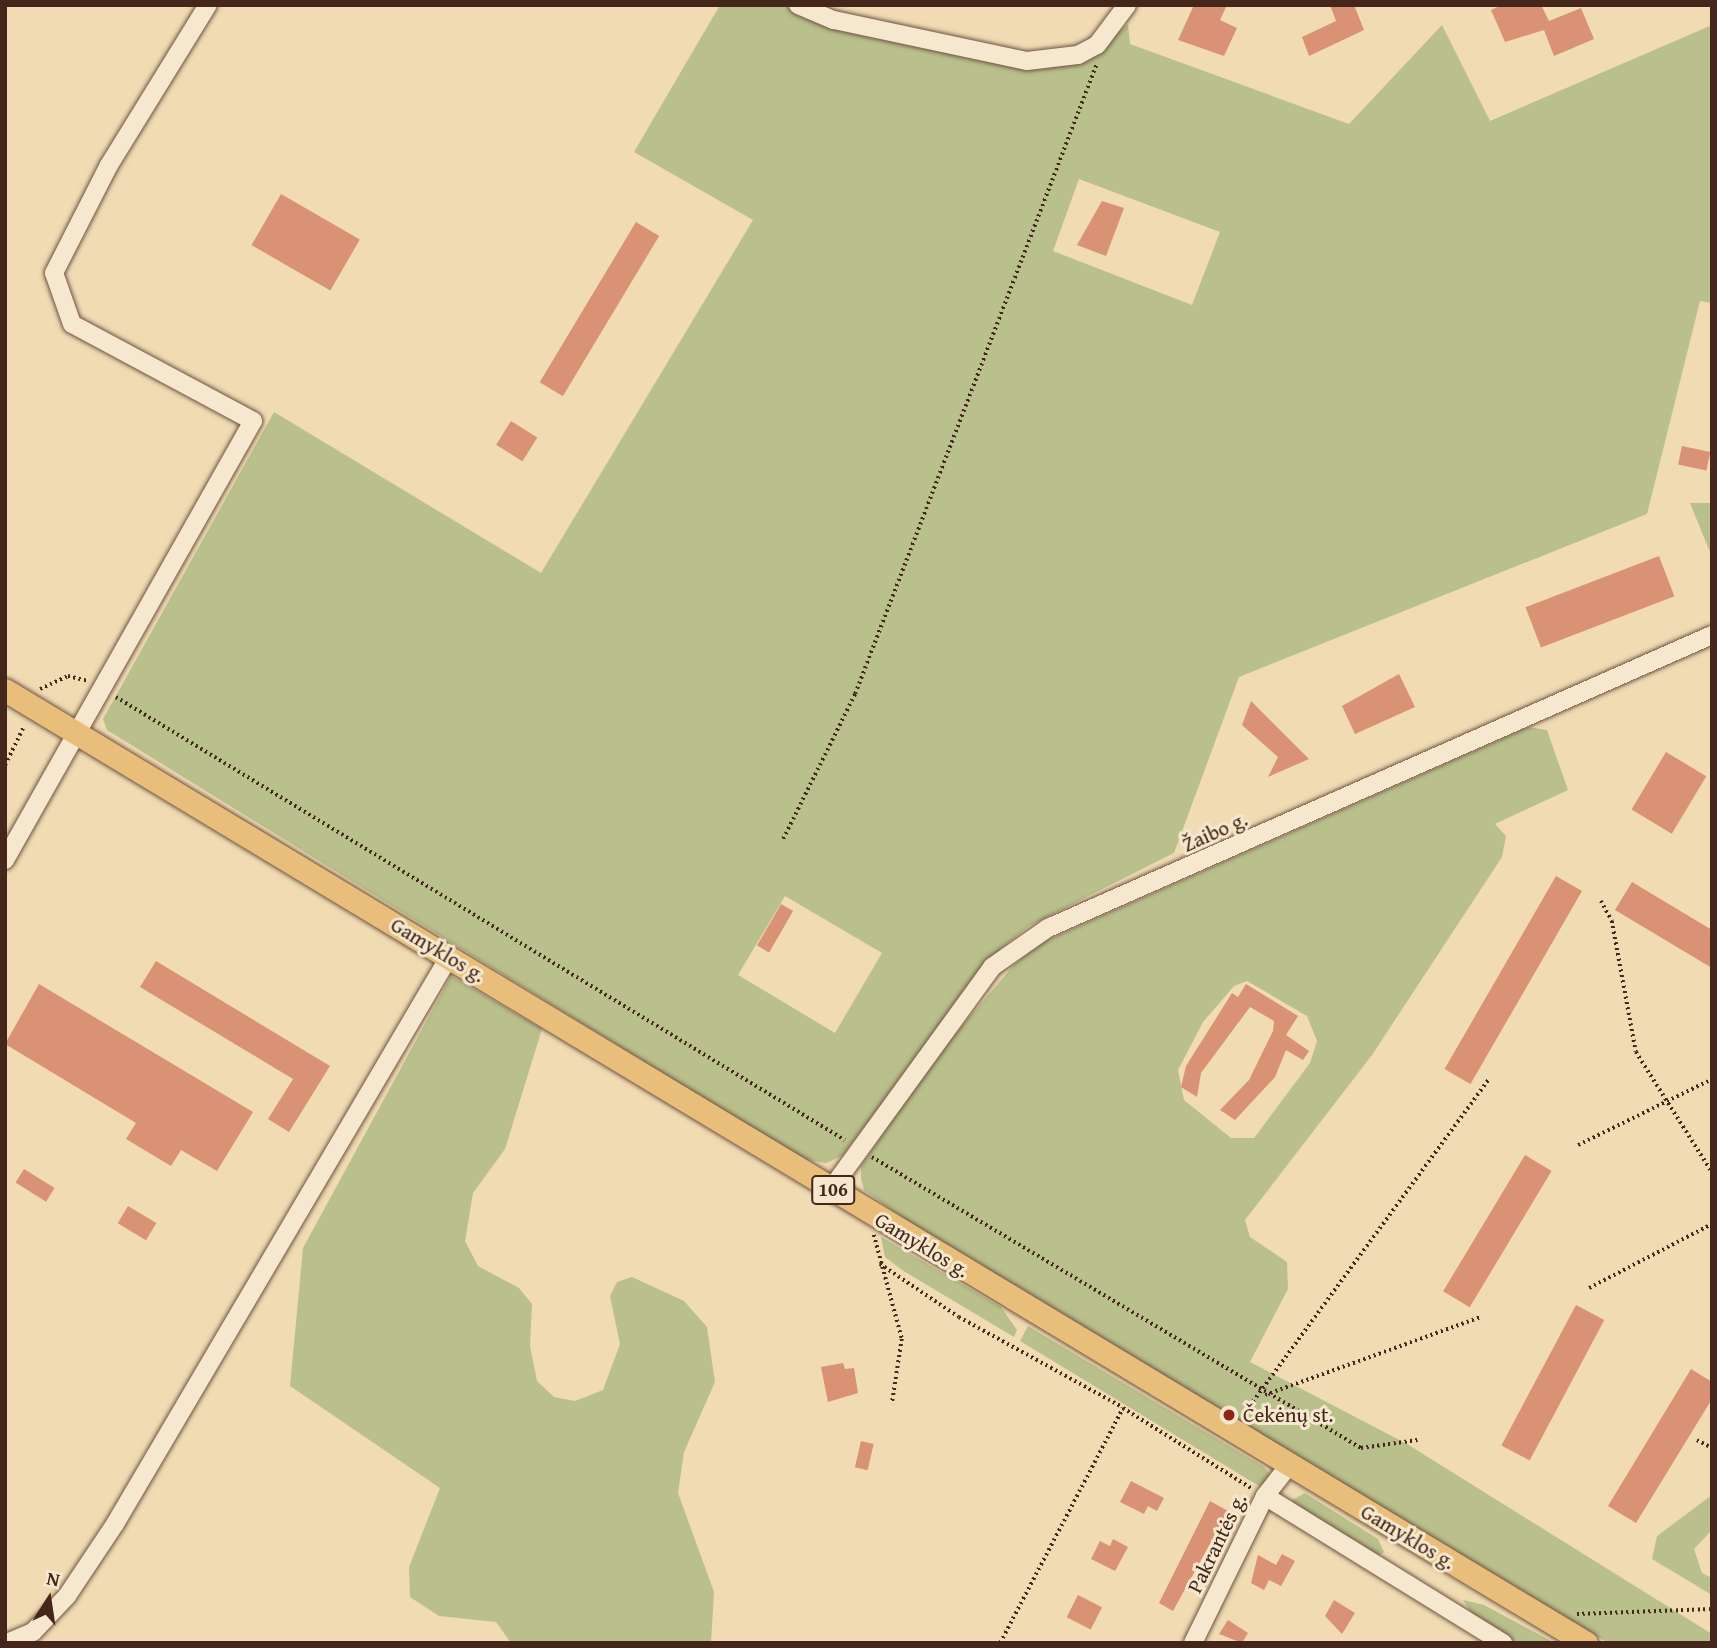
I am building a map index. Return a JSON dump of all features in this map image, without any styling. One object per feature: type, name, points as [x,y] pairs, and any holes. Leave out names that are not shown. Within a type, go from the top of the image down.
[{"type":"main road","name":"106","points":[[5,690],[81,735]]},
{"type":"main road","name":"Gamyklos g.","points":[[81,735],[1288,1466],[1586,1643]]},
{"type":"street","points":[[5,860],[81,735],[253,421],[72,324],[54,273],[109,165],[208,5]]},
{"type":"street","points":[[798,5],[834,20],[1027,61],[1078,55],[1097,45],[1127,5]]},
{"type":"street","name":"Žaibo g.","points":[[831,1189],[856,1147],[992,967],[1048,928],[1712,635]]},
{"type":"street","points":[[7,1643],[33,1632],[67,1596],[115,1524],[449,957]]},
{"type":"street","name":"Pakrantės g.","points":[[1193,1643],[1265,1496],[1288,1466]]},
{"type":"street","points":[[1265,1496],[1503,1643]]},
{"type":"path","points":[[783,839],[855,694],[1027,233],[1088,90],[1097,45]]},
{"type":"path","points":[[5,765],[27,728],[19,722],[39,689],[68,676],[105,691],[1265,1395],[1361,1448],[1417,1440]]},
{"type":"path","points":[[1601,901],[1612,921],[1636,1052],[1712,1172]]},
{"type":"path","points":[[1578,1145],[1712,1079]]},
{"type":"path","points":[[1231,1431],[1488,1080]]},
{"type":"path","points":[[870,1213],[880,1264],[902,1339],[892,1404]]},
{"type":"path","points":[[1589,1288],[1712,1224]]},
{"type":"path","points":[[880,1264],[959,1317],[1123,1408],[1265,1496]]},
{"type":"path","points":[[1265,1395],[1480,1317]]},
{"type":"path","points":[[1000,1643],[1123,1408]]},
{"type":"path","points":[[1697,1440],[1712,1448]]},
{"type":"path","points":[[1540,1616],[1712,1609]]},
{"type":"green space","points":[[720,5],[783,5],[833,26],[1032,68],[1085,62],[1128,24],[1130,44],[1349,124],[1442,25],[1490,121],[1712,25],[1712,303],[1700,301],[1647,514],[1239,677],[1174,853],[1029,926],[1001,948],[842,1156],[826,1163],[802,1159],[107,730],[103,719],[274,412],[541,573],[753,220],[634,152]],"holes":[[[1079,179],[1220,232],[1192,305],[1053,251]],[[785,896],[882,953],[835,1033],[738,975]]]},
{"type":"green space","points":[[1690,503],[1712,503],[1712,557]]},
{"type":"green space","points":[[1529,727],[1547,730],[1568,790],[1495,824],[1506,836],[1502,857],[1372,1055],[1245,1220],[1250,1237],[1287,1262],[1288,1289],[1250,1362],[1407,1444],[1712,1634],[1712,1643],[1608,1643],[906,1220],[864,1190],[861,1166],[933,1060],[1013,966],[1041,943]],"holes":[[[1247,981],[1307,1016],[1317,1041],[1310,1063],[1254,1138],[1231,1138],[1184,1100],[1178,1070],[1203,1022],[1234,986]]]},
{"type":"green space","points":[[451,976],[542,1029],[505,1149],[473,1193],[465,1241],[478,1266],[519,1288],[532,1304],[530,1346],[537,1381],[554,1397],[575,1401],[603,1390],[620,1344],[610,1296],[617,1282],[632,1277],[684,1301],[707,1327],[715,1382],[684,1452],[678,1493],[714,1592],[711,1643],[511,1643],[496,1622],[439,1616],[410,1597],[409,1567],[440,1488],[290,1386],[303,1248]]},
{"type":"green space","points":[[881,1237],[1001,1307],[1017,1330],[1014,1337],[902,1270],[885,1257]]},
{"type":"green space","points":[[1028,1326],[1264,1467],[1273,1478],[1259,1486],[1020,1341]]},
{"type":"green space","points":[[1305,1493],[1378,1539],[1384,1552],[1378,1556],[1301,1514],[1292,1500]]},
{"type":"green space","points":[[1712,1495],[1712,1530],[1694,1549],[1702,1573],[1712,1578],[1712,1595],[1652,1559],[1657,1536]]},
{"type":"green space","points":[[1463,1600],[1484,1605],[1555,1643],[1517,1643],[1475,1618]]},
{"type":"building","points":[[1194,5],[1227,5],[1220,20],[1237,28],[1224,56],[1178,40]]},
{"type":"building","points":[[1330,5],[1354,5],[1364,30],[1309,56],[1302,37],[1336,21]]},
{"type":"building","points":[[1502,5],[1541,5],[1549,21],[1581,8],[1594,39],[1554,56],[1544,30],[1505,42],[1491,10]]},
{"type":"building","points":[[281,194],[360,239],[330,291],[252,245]]},
{"type":"building","points":[[1102,201],[1124,208],[1106,256],[1077,245]]},
{"type":"building","points":[[636,222],[659,236],[563,396],[540,382]]},
{"type":"building","points":[[511,421],[537,437],[522,461],[496,445]]},
{"type":"building","points":[[1682,446],[1710,452],[1706,471],[1678,465]]},
{"type":"building","points":[[1659,556],[1674,596],[1541,647],[1525,607]]},
{"type":"building","points":[[1399,674],[1415,707],[1355,734],[1342,706]]},
{"type":"building","points":[[1251,701],[1309,759],[1268,777],[1278,757],[1242,725]]},
{"type":"building","points":[[1666,752],[1706,776],[1672,834],[1631,809]]},
{"type":"building","points":[[1556,876],[1582,891],[1470,1084],[1444,1069]]},
{"type":"building","points":[[1632,882],[1712,930],[1712,968],[1615,910]]},
{"type":"building","points":[[781,904],[793,911],[769,953],[757,946]]},
{"type":"building","points":[[156,961],[330,1066],[289,1132],[268,1119],[293,1079],[140,987]]},
{"type":"building","points":[[39,984],[253,1112],[217,1171],[181,1150],[171,1166],[126,1139],[136,1123],[5,1044]]},
{"type":"building","points":[[1246,984],[1298,1016],[1286,1035],[1309,1051],[1303,1060],[1286,1050],[1275,1077],[1235,1120],[1220,1110],[1249,1080],[1273,1031],[1274,1021],[1250,1007],[1201,1073],[1197,1097],[1181,1087],[1186,1066],[1232,993],[1238,997]]},
{"type":"building","points":[[1525,1155],[1552,1171],[1470,1307],[1443,1291]]},
{"type":"building","points":[[24,1169],[55,1188],[46,1202],[16,1183]]},
{"type":"building","points":[[128,1206],[156,1223],[146,1240],[118,1223]]},
{"type":"building","points":[[1576,1305],[1604,1320],[1530,1460],[1501,1445]]},
{"type":"building","points":[[843,1363],[845,1369],[854,1368],[858,1393],[828,1402],[821,1367]]},
{"type":"building","points":[[1691,1369],[1712,1382],[1712,1399],[1636,1523],[1608,1506]]},
{"type":"building","points":[[861,1441],[874,1444],[868,1470],[855,1467]]},
{"type":"building","points":[[1131,1481],[1164,1498],[1157,1511],[1148,1506],[1144,1514],[1120,1502]]},
{"type":"building","points":[[1210,1501],[1228,1511],[1173,1611],[1159,1603]]},
{"type":"building","points":[[1113,1539],[1128,1547],[1115,1571],[1091,1559],[1100,1541],[1110,1546]]},
{"type":"building","points":[[1282,1554],[1295,1561],[1281,1586],[1269,1580],[1264,1590],[1251,1583],[1258,1555],[1276,1565]]},
{"type":"building","points":[[1078,1595],[1102,1607],[1091,1630],[1067,1617]]},
{"type":"building","points":[[1334,1600],[1355,1613],[1342,1634],[1325,1616]]},
{"type":"building","points":[[1228,1620],[1248,1633],[1242,1643],[1219,1634]]},
{"type":"place","name":"Čekėnų st.","points":[[1229,1415]]}]
